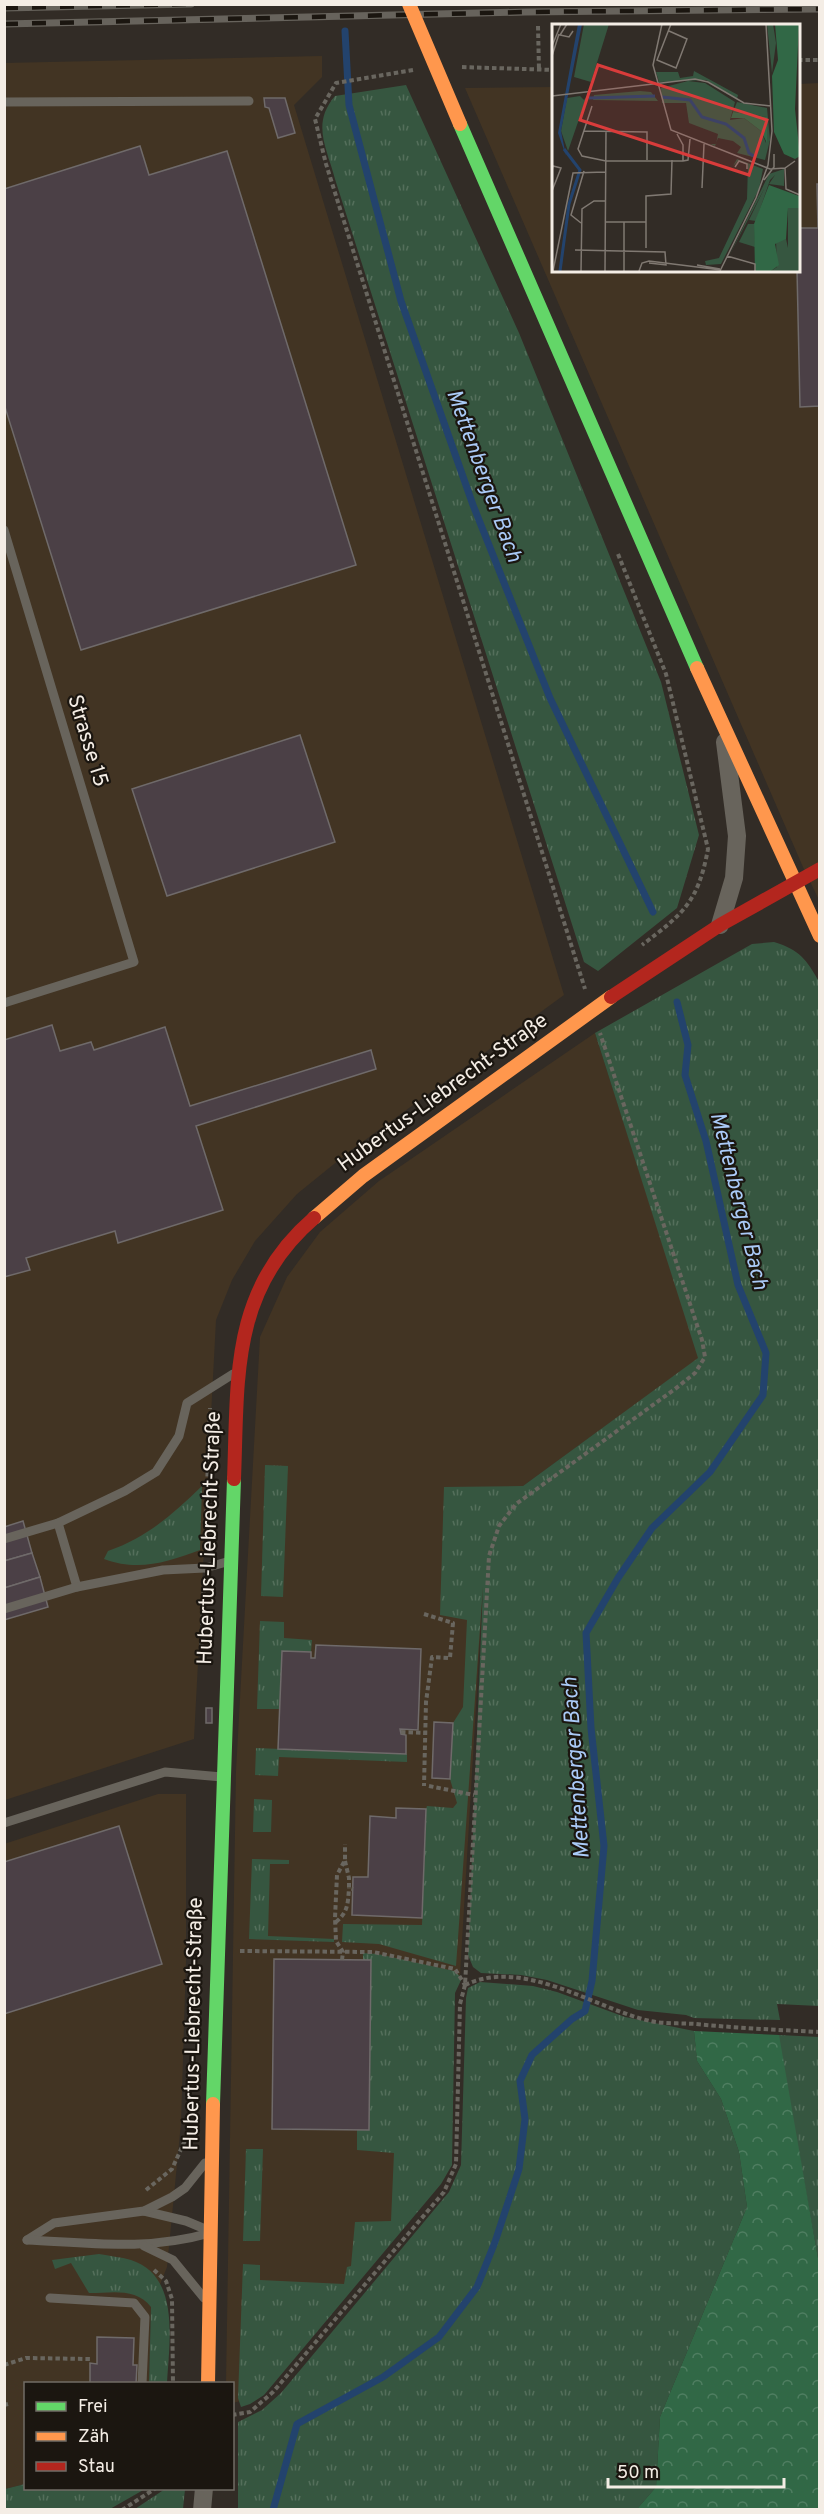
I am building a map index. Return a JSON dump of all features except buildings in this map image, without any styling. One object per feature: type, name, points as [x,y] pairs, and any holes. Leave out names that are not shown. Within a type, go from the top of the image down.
[{"type":"street","points":[[409,4],[723,726],[819,936]]},
{"type":"street","points":[[720,925],[734,878],[736,836],[723,726]]},
{"type":"street","name":"Hubertus-Liebrecht-Straße","points":[[208,2382],[217,1951],[233,1560],[238,1370],[249,1312],[266,1275],[293,1236],[363,1176],[592,1012],[720,925],[819,869]]},
{"type":"street","points":[[202,2510],[204,2490]]},
{"type":"lane","points":[[4,102],[249,101]]},
{"type":"lane","name":"Strasse 15","points":[[4,530],[134,962],[4,1003]]},
{"type":"lane","points":[[4,1539],[58,1523],[125,1491],[156,1472],[179,1436],[187,1403],[238,1370]]},
{"type":"lane","points":[[58,1523],[77,1587]]},
{"type":"lane","points":[[4,1609],[77,1587],[163,1569],[205,1568],[233,1560]]},
{"type":"lane","points":[[4,1823],[165,1772],[224,1778]]},
{"type":"lane","points":[[212,2232],[182,2241],[144,2246],[27,2240],[54,2223],[144,2211],[185,2188],[213,2153]]},
{"type":"lane","points":[[144,2211],[186,2221],[212,2232]]},
{"type":"lane","points":[[144,2246],[173,2260],[209,2306]]},
{"type":"lane","points":[[50,2298],[134,2303],[145,2317],[142,2382]]},
{"type":"path","points":[[538,26],[539,70],[552,70]]},
{"type":"path","points":[[800,60],[819,60]]},
{"type":"path","points":[[234,2415],[250,2412],[273,2392],[444,2192],[456,2164],[460,2004],[465,1985],[489,1556],[500,1526],[516,1504],[675,1389],[695,1373],[705,1357],[702,1340],[584,988],[326,164],[315,118],[336,83],[358,78]]},
{"type":"path","points":[[615,547],[666,674],[708,849],[703,878],[693,900],[665,927],[638,948]]},
{"type":"path","points":[[575,995],[593,982]]},
{"type":"path","points":[[206,1517],[209,1417],[215,1387]]},
{"type":"path","points":[[201,1657],[205,1568]]},
{"type":"path","points":[[424,1614],[453,1623],[450,1658],[432,1657],[425,1733],[427,1786],[474,1795]]},
{"type":"path","points":[[400,1732],[425,1733]]},
{"type":"path","points":[[336,1922],[344,1916],[351,1888],[345,1860],[345,1844]]},
{"type":"path","points":[[342,1960],[343,1952],[336,1941],[337,1875],[345,1860]]},
{"type":"path","points":[[217,1951],[373,1952],[432,1962],[455,1969],[465,1985]]},
{"type":"path","points":[[465,1985],[493,1977],[528,1980],[573,1992],[650,2021],[819,2032]]},
{"type":"path","points":[[144,2246],[145,2262],[166,2281],[172,2299],[173,2382]]},
{"type":"path","points":[[4,2365],[26,2358],[90,2359]]},
{"type":"path","points":[[122,2510],[153,2490]]},
{"type":"shaded area","points":[[322,56],[322,77],[294,105],[564,995],[350,1151],[297,1194],[255,1241],[232,1280],[216,1320],[194,1739],[5,1800],[4,63]]},
{"type":"shaded area","points":[[819,83],[819,900],[465,88],[552,87],[552,272],[800,272],[800,84]]},
{"type":"shaded area","points":[[595,1033],[699,1358],[497,1505],[485,1555],[460,1975],[453,1990],[452,2165],[259,2396],[234,2403],[234,2382],[226,2382],[236,1771],[260,1337],[287,1277],[320,1232],[379,1181]]},
{"type":"shaded area","points":[[158,1794],[186,1794],[186,1961],[181,2123],[167,2267],[151,2307],[149,2382],[24,2382],[24,2484],[5,2489],[4,1844]]},
{"type":"green space","points":[[406,85],[519,333],[661,682],[699,835],[677,908],[598,971],[584,962],[325,146],[322,126],[324,116],[335,96]]},
{"type":"green space","points":[[774,942],[802,956],[820,983],[819,2006],[777,2004],[780,2020],[694,2018],[686,2015],[638,2010],[547,1980],[521,1975],[481,1973],[473,1967],[468,1955],[483,1586],[456,1966],[379,1944],[342,1942],[343,1924],[422,1925],[426,1809],[427,1806],[453,1808],[457,1803],[450,1779],[453,1723],[463,1707],[467,1620],[440,1615],[444,1487],[523,1486],[698,1358],[595,1033],[752,944]]},
{"type":"green space","points":[[265,1465],[288,1466],[283,1597],[261,1596]]},
{"type":"green space","points":[[202,1486],[200,1550],[153,1564],[129,1565],[104,1559],[108,1551],[135,1539],[159,1524]]},
{"type":"green space","points":[[260,1621],[284,1622],[284,1638],[312,1640],[311,1652],[282,1651],[280,1709],[257,1709]]},
{"type":"green space","points":[[256,1748],[407,1754],[407,1762],[279,1757],[278,1776],[255,1775]]},
{"type":"green space","points":[[254,1799],[272,1800],[271,1832],[253,1832]]},
{"type":"green space","points":[[252,1859],[289,1860],[289,1864],[270,1864],[268,1936],[334,1939],[334,1942],[249,1939]]},
{"type":"green space","points":[[363,1953],[378,1954],[454,1971],[462,1978],[455,1993],[452,2165],[441,2184],[264,2395],[241,2407],[238,2398],[243,2264],[260,2265],[260,2280],[344,2284],[347,2267],[351,2266],[355,2222],[391,2221],[394,2153],[357,2150],[371,1960],[363,1960]]},
{"type":"green space","points":[[480,1982],[533,1986],[557,1992],[625,2017],[694,2031],[697,2061],[721,2099],[739,2152],[747,2207],[660,2417],[656,2487],[637,2509],[238,2509],[238,2422],[262,2410],[281,2393],[449,2192],[461,2165],[466,1998],[468,1988]]},
{"type":"green space","points":[[694,2031],[779,2035],[819,2264],[819,2509],[637,2509],[656,2487],[660,2417],[747,2207],[739,2152],[721,2099],[697,2061]]},
{"type":"green space","points":[[779,2035],[819,2037],[819,2264],[779,2043]]},
{"type":"green space","points":[[246,2149],[263,2149],[260,2241],[243,2241]]},
{"type":"green space","points":[[99,2254],[131,2260],[147,2268],[158,2280],[165,2295],[168,2312],[170,2331],[167,2382],[149,2382],[151,2307],[138,2296],[123,2292],[89,2293],[71,2263],[55,2269],[52,2260]]},
{"type":"green space","points":[[24,2484],[24,2490],[143,2490],[110,2509],[5,2509],[5,2489]]},
{"type":"green space","points":[[164,2490],[185,2490],[183,2509],[135,2509]]},
{"type":"waterway","name":"Mettenberger Bach","points":[[345,31],[349,105],[401,301],[473,505],[550,698],[653,912]]},
{"type":"waterway","name":"Mettenberger Bach","points":[[273,2510],[297,2424],[383,2377],[439,2337],[477,2287],[495,2242],[519,2169],[525,2119],[520,2081],[532,2055],[572,2019],[585,2011],[592,1981],[604,1846],[591,1728],[586,1633],[618,1578],[652,1528],[710,1472],[763,1395],[766,1353],[738,1285],[706,1141],[685,1075],[688,1045],[677,1002]]},
{"type":"railway","points":[[4,8],[191,4]]},
{"type":"railway","points":[[4,24],[526,12],[820,9]]},
{"type":"traffic: fast","points":[[460,124],[697,668]]},
{"type":"traffic: fast","points":[[213,2104],[234,1479]]},
{"type":"traffic: slow","points":[[409,4],[460,124]]},
{"type":"traffic: slow","points":[[697,668],[820,936]]},
{"type":"traffic: slow","points":[[314,1218],[363,1176],[611,997]]},
{"type":"traffic: slow","points":[[208,2382],[213,2104]]},
{"type":"traffic: jam","points":[[611,997],[720,925],[820,869]]},
{"type":"traffic: jam","points":[[234,1479],[239,1371],[244,1338],[253,1306],[267,1275],[287,1246],[314,1218]]}]
